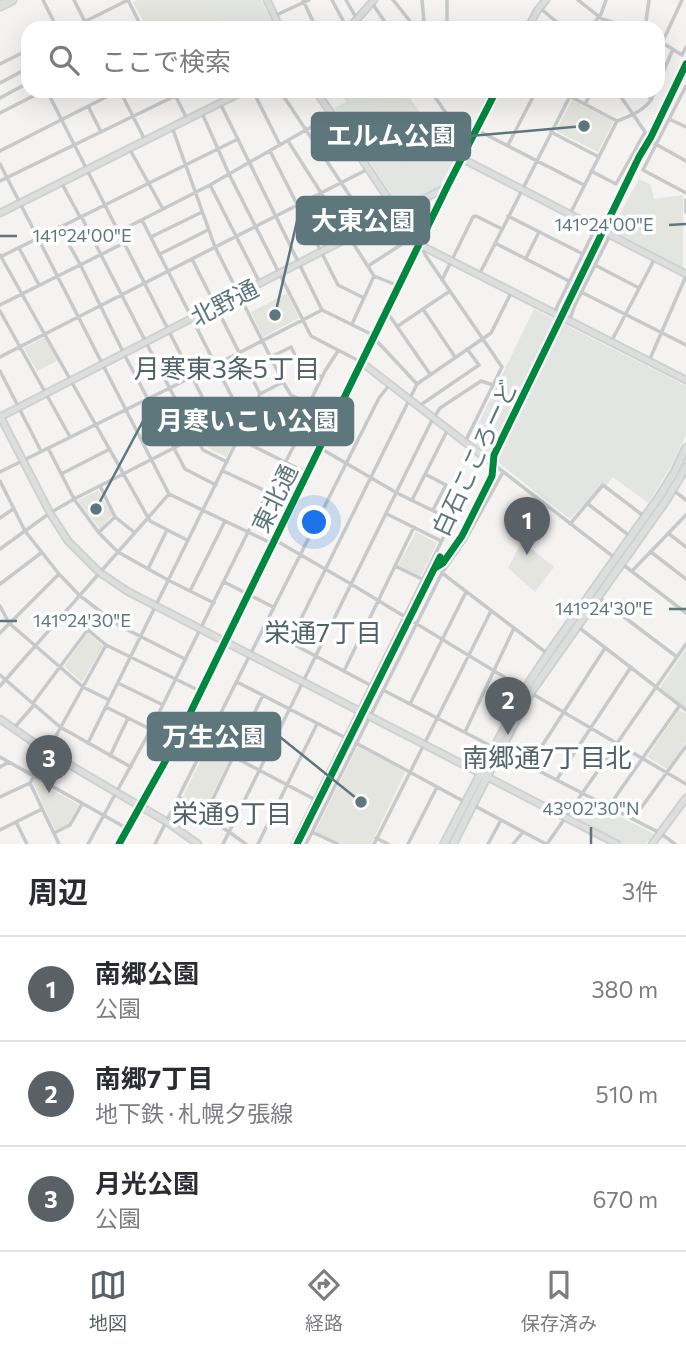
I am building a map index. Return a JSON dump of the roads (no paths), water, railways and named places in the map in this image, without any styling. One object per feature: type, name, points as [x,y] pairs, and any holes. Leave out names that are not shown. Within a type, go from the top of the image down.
[{"type":"highway","points":[[0,6],[12,0]]},
{"type":"main road","points":[[528,691],[597,597],[631,537],[674,473],[686,448]]},
{"type":"main road","points":[[444,844],[469,804],[548,654],[673,490],[686,467]]},
{"type":"main road","points":[[453,844],[469,804]]},
{"type":"street","points":[[43,0],[54,21]]},
{"type":"street","points":[[74,0],[84,21]]},
{"type":"street","points":[[87,21],[128,0],[138,21]]},
{"type":"street","points":[[267,0],[276,21]]},
{"type":"street","points":[[332,0],[344,21]]},
{"type":"street","points":[[346,0],[356,20],[372,1],[385,21]]},
{"type":"street","points":[[393,0],[409,21]]},
{"type":"street","points":[[422,0],[424,21]]},
{"type":"street","points":[[446,21],[447,0]]},
{"type":"street","points":[[532,21],[546,0]]},
{"type":"street","points":[[578,0],[599,17],[611,21]]},
{"type":"street","points":[[596,21],[606,0]]},
{"type":"street","points":[[646,21],[649,0]]},
{"type":"street","points":[[665,32],[682,0]]},
{"type":"street","points":[[274,16],[305,1],[313,21]]},
{"type":"street","points":[[540,8],[556,21]]},
{"type":"street","points":[[665,45],[682,55],[686,47]]},
{"type":"street","points":[[665,68],[673,49]]},
{"type":"street","points":[[0,64],[21,55]]},
{"type":"street","points":[[0,83],[21,72]]},
{"type":"street","points":[[0,98],[21,87]]},
{"type":"street","points":[[685,90],[654,144],[643,170],[686,193]]},
{"type":"street","points":[[0,113],[31,98]]},
{"type":"street","points":[[49,98],[219,429],[307,473]]},
{"type":"street","points":[[0,151],[105,98]]},
{"type":"street","points":[[123,98],[145,140]]},
{"type":"street","points":[[0,181],[165,98]]},
{"type":"street","points":[[176,98],[187,119]]},
{"type":"street","points":[[0,213],[230,98]]},
{"type":"street","points":[[256,98],[280,145]]},
{"type":"street","points":[[285,98],[371,227]]},
{"type":"street","points":[[321,98],[502,367],[465,442]]},
{"type":"street","points":[[436,98],[469,144]]},
{"type":"street","name":"東北通","points":[[119,844],[176,741],[492,98]]},
{"type":"street","points":[[508,145],[532,98]]},
{"type":"street","points":[[479,275],[569,98]]},
{"type":"street","points":[[574,98],[617,121]]},
{"type":"street","points":[[585,104],[588,98]]},
{"type":"street","points":[[623,98],[654,144],[686,161]]},
{"type":"street","points":[[570,214],[617,121],[633,114],[651,100]]},
{"type":"street","points":[[220,103],[322,310],[374,337],[417,383]]},
{"type":"street","points":[[88,106],[101,132]]},
{"type":"street","points":[[202,112],[229,174],[310,336],[362,362],[686,612]]},
{"type":"street","points":[[118,232],[196,193],[332,115]]},
{"type":"street","points":[[669,119],[686,127]]},
{"type":"street","points":[[172,127],[215,247],[283,382],[291,395],[335,417]]},
{"type":"street","points":[[476,129],[584,185]]},
{"type":"street","points":[[551,132],[599,157]]},
{"type":"street","points":[[592,171],[616,184],[646,134]]},
{"type":"street","points":[[187,540],[149,521],[0,256],[238,139]]},
{"type":"street","points":[[288,141],[374,276],[399,286]]},
{"type":"street","points":[[129,148],[163,209]]},
{"type":"street","points":[[270,151],[338,285],[364,298]]},
{"type":"street","points":[[461,158],[686,275],[649,361]]},
{"type":"street","points":[[1,166],[169,494],[248,533],[300,554],[686,784]]},
{"type":"street","points":[[0,358],[368,169]]},
{"type":"street","points":[[61,182],[203,450],[227,462]]},
{"type":"street","points":[[210,185],[260,284]]},
{"type":"street","name":"北野通","points":[[0,417],[447,187]]},
{"type":"street","points":[[686,200],[686,212]]},
{"type":"street","points":[[151,237],[202,212]]},
{"type":"street","points":[[442,279],[475,216],[502,229]]},
{"type":"street","points":[[508,216],[583,254]]},
{"type":"street","points":[[142,220],[238,409],[297,438]]},
{"type":"street","points":[[59,227],[185,469],[216,485]]},
{"type":"street","points":[[556,314],[569,281],[597,228]]},
{"type":"street","points":[[160,254],[208,230]]},
{"type":"street","points":[[526,259],[539,232]]},
{"type":"street","points":[[567,320],[609,234]]},
{"type":"street","points":[[368,266],[414,236]]},
{"type":"street","points":[[0,305],[124,243]]},
{"type":"street","points":[[495,243],[569,281]]},
{"type":"street","points":[[420,244],[686,380]]},
{"type":"street","points":[[19,248],[39,285]]},
{"type":"street","points":[[611,342],[655,258]]},
{"type":"street","points":[[192,259],[260,394]]},
{"type":"street","points":[[595,265],[639,288]]},
{"type":"street","points":[[352,324],[374,276]]},
{"type":"street","points":[[398,326],[450,291]]},
{"type":"street","points":[[290,641],[417,383],[491,333],[512,291]]},
{"type":"street","points":[[581,292],[686,345]]},
{"type":"street","points":[[423,309],[455,357]]},
{"type":"street","points":[[0,310],[70,437]]},
{"type":"street","points":[[0,472],[322,310]]},
{"type":"street","points":[[387,312],[430,374]]},
{"type":"street","points":[[271,357],[291,346],[301,367],[321,377]]},
{"type":"street","points":[[419,406],[479,365],[467,349]]},
{"type":"street","points":[[309,404],[321,377],[338,351]]},
{"type":"street","points":[[0,371],[41,451]]},
{"type":"street","points":[[223,844],[434,418],[440,408],[481,381],[493,385]]},
{"type":"street","points":[[88,743],[260,394],[283,382]]},
{"type":"street","points":[[155,844],[346,462],[379,398],[390,384]]},
{"type":"street","points":[[88,844],[152,729],[268,492],[314,407]]},
{"type":"street","points":[[0,417],[59,529],[74,549],[99,572],[127,591],[615,844]]},
{"type":"street","points":[[0,549],[74,499],[217,426]]},
{"type":"street","points":[[412,500],[448,429]]},
{"type":"street","points":[[48,448],[74,499],[99,533],[118,552],[214,603]]},
{"type":"street","points":[[306,844],[356,744],[370,685],[452,520],[397,493],[320,448]]},
{"type":"street","points":[[61,474],[110,449]]},
{"type":"street","points":[[223,471],[268,492]]},
{"type":"street","points":[[292,844],[344,737],[383,690],[414,622],[442,573],[466,539],[503,472]]},
{"type":"street","points":[[425,474],[446,485],[433,510]]},
{"type":"street","points":[[0,481],[25,531],[59,575],[79,595],[118,625],[185,659]]},
{"type":"street","points":[[570,524],[603,485],[645,517]]},
{"type":"street","points":[[100,486],[115,517],[134,532]]},
{"type":"street","points":[[673,490],[686,500]]},
{"type":"street","points":[[0,686],[169,494]]},
{"type":"street","points":[[587,503],[631,537]]},
{"type":"street","points":[[0,518],[13,509]]},
{"type":"street","points":[[386,514],[441,541]]},
{"type":"street","points":[[632,571],[686,515]]},
{"type":"street","points":[[99,533],[115,517]]},
{"type":"street","points":[[190,591],[225,522]]},
{"type":"street","points":[[344,671],[414,527]]},
{"type":"street","points":[[148,569],[167,530]]},
{"type":"street","points":[[668,533],[686,547]]},
{"type":"street","points":[[651,552],[686,579]]},
{"type":"street","points":[[0,584],[41,553]]},
{"type":"street","points":[[395,566],[422,579]]},
{"type":"street","points":[[442,573],[548,654]]},
{"type":"street","points":[[0,633],[59,575]]},
{"type":"street","points":[[224,582],[273,607]]},
{"type":"street","points":[[410,704],[466,592]]},
{"type":"street","points":[[597,597],[677,657]]},
{"type":"street","points":[[0,606],[9,624],[83,687],[109,700]]},
{"type":"street","points":[[374,844],[491,611]]},
{"type":"street","points":[[13,730],[101,612]]},
{"type":"street","points":[[577,626],[686,710]]},
{"type":"street","points":[[262,628],[370,685]]},
{"type":"street","points":[[465,732],[514,628]]},
{"type":"street","points":[[88,630],[106,645],[200,691]]},
{"type":"street","points":[[356,744],[547,844],[686,644]]},
{"type":"street","points":[[0,797],[30,783],[106,645]]},
{"type":"street","points":[[530,766],[605,648]]},
{"type":"street","points":[[556,780],[631,667]]},
{"type":"street","points":[[0,675],[60,727],[131,767]]},
{"type":"street","points":[[236,682],[344,737]]},
{"type":"street","points":[[118,683],[163,705]]},
{"type":"street","points":[[383,690],[660,833],[675,844]]},
{"type":"street","points":[[205,815],[263,695]]},
{"type":"street","points":[[608,807],[680,705]]},
{"type":"street","points":[[106,707],[176,741]]},
{"type":"street","points":[[110,756],[128,718]]},
{"type":"street","points":[[0,719],[46,751],[117,791],[198,844]]},
{"type":"street","points":[[258,844],[317,724]]},
{"type":"street","points":[[182,729],[314,799]]},
{"type":"street","points":[[633,819],[686,746]]},
{"type":"street","points":[[0,757],[128,829]]},
{"type":"street","points":[[0,767],[9,762]]},
{"type":"street","points":[[30,783],[59,844]]},
{"type":"street","points":[[408,844],[437,787]]},
{"type":"street","points":[[179,797],[246,844]]},
{"type":"street","points":[[652,844],[686,798]]},
{"type":"street","points":[[54,833],[71,825],[82,804]]},
{"type":"street","points":[[0,830],[42,809]]},
{"type":"street","points":[[488,844],[501,820]]},
{"type":"street","points":[[16,822],[27,844]]},
{"type":"street","points":[[312,832],[338,844]]},
{"type":"street","points":[[513,844],[523,832]]},
{"type":"street","points":[[376,838],[388,844]]},
{"type":"place","name":"エルム公園","points":[[584,126]]},
{"type":"place","name":"大東公園","points":[[275,315]]},
{"type":"place","name":"月寒いこい公園","points":[[96,509]]},
{"type":"place","name":"南郷公園","points":[[527,555]]},
{"type":"place","name":"南郷7丁目","points":[[508,735]]},
{"type":"place","name":"月光公園","points":[[49,793]]},
{"type":"place","name":"万生公園","points":[[361,802]]},
{"type":"district","name":"月寒東3条5丁目","points":[[227,367]]},
{"type":"district","name":"栄通7丁目","points":[[323,631]]},
{"type":"district","name":"南郷通7丁目北","points":[[547,756]]},
{"type":"district","name":"栄通9丁目","points":[[232,812]]}]
